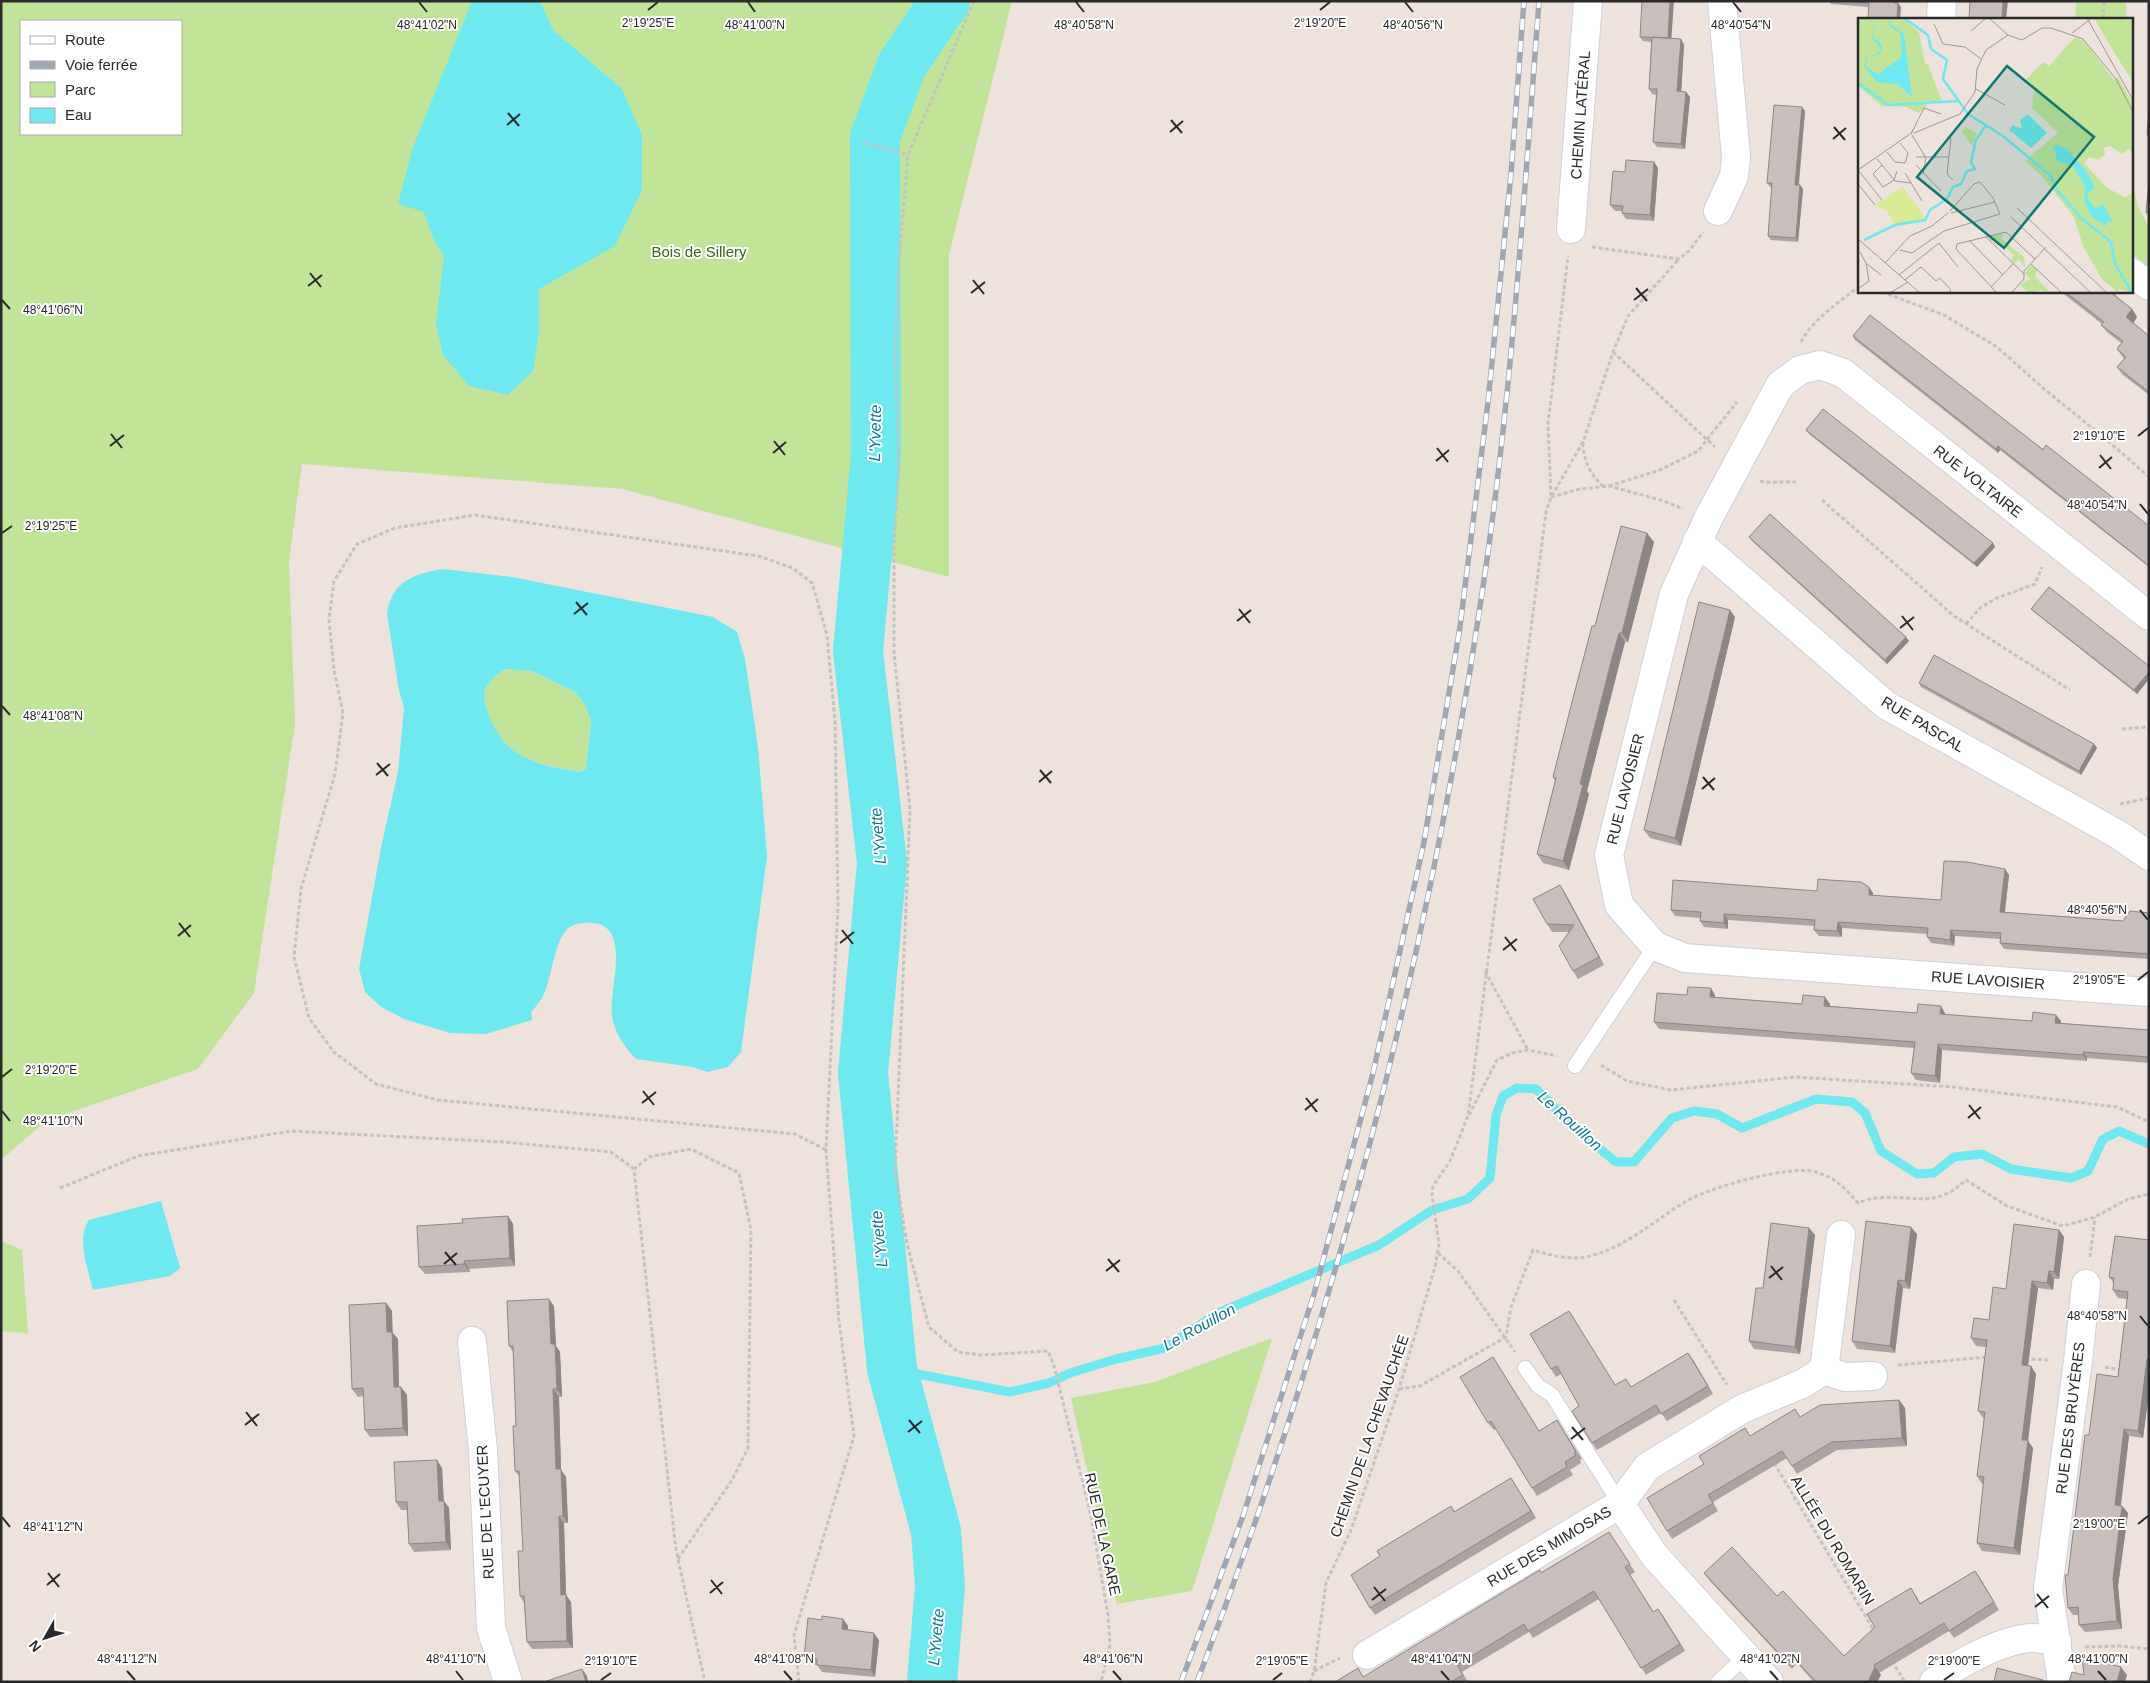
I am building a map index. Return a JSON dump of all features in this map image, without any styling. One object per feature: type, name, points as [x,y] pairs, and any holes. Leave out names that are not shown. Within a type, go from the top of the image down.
[{"type":"street","name":"CHEMIN LATÉRAL","points":[[1570,236],[1588,1]]},
{"type":"street","points":[[1718,211],[1734,176],[1736,157],[1722,1]]},
{"type":"street","points":[[1941,18],[1942,1]]},
{"type":"street","points":[[2132,273],[2149,286]]},
{"type":"street","name":"RUE VOLTAIRE","points":[[1800,370],[1820,365],[1843,373],[2149,616]]},
{"type":"street","name":"RUE LAVOISIER","points":[[1800,370],[1780,384],[1702,530],[1674,594],[1609,855],[1619,905],[1655,946],[1685,958],[2149,992]]},
{"type":"street","name":"RUE PASCAL","points":[[1702,530],[1886,705],[2119,835],[2149,856]]},
{"type":"street","points":[[1841,1235],[1824,1370],[1845,1377],[1874,1376]]},
{"type":"street","name":"RUE DES BRUYÈRES","points":[[2062,1682],[2048,1588],[2078,1361],[2086,1284]]},
{"type":"street","name":"RUE DE L'ECUYER","points":[[472,1341],[483,1450],[491,1628],[508,1682]]},
{"type":"street","name":"RUE DES MIMOSAS","points":[[1367,1655],[1620,1504],[1647,1467],[1742,1409],[1804,1383],[1824,1370]]},
{"type":"street","points":[[1620,1504],[1654,1555],[1769,1682]]},
{"type":"street","points":[[1934,1682],[1972,1658],[2005,1644],[2032,1638],[2057,1641]]},
{"type":"lane","points":[[1577,1063],[1655,946]]},
{"type":"lane","points":[[1525,1368],[1538,1386],[1552,1395],[1620,1504]]},
{"type":"lane","points":[[1718,1682],[1746,1656]]},
{"type":"path","points":[[864,143],[908,155],[974,1]]},
{"type":"path","points":[[2103,18],[2104,1]]},
{"type":"path","name":"RUE DE LA GARE","points":[[908,155],[899,257],[895,359],[899,467],[894,544],[894,652],[910,810],[895,1171],[907,1244],[929,1327],[958,1352],[981,1355],[1048,1352],[1054,1366],[1091,1516],[1108,1615],[1110,1645],[1101,1682]]},
{"type":"path","points":[[1468,1116],[1485,971],[1546,512],[1551,497],[1583,442],[1613,352],[1628,316],[1679,259],[1690,250],[1718,211]]},
{"type":"path","points":[[1551,497],[1548,424],[1570,236],[1679,259]]},
{"type":"path","points":[[1800,370],[1795,352],[1806,333],[1825,313],[1853,290],[1858,290]]},
{"type":"path","points":[[1883,292],[1944,315],[1997,347],[2042,388],[2107,440],[2149,477]]},
{"type":"path","points":[[1613,352],[1736,466],[1757,481],[1771,484],[1796,482]]},
{"type":"path","points":[[1551,497],[1580,489],[1609,486],[1660,470],[1688,458],[1708,440],[1742,394]]},
{"type":"path","points":[[1583,442],[1584,458],[1596,480],[1604,487]]},
{"type":"path","points":[[1609,486],[1664,501],[1702,530]]},
{"type":"path","points":[[1822,500],[1966,624],[2070,690]]},
{"type":"path","points":[[799,1682],[794,1635],[854,1436],[839,1321],[826,1150],[838,906],[835,721],[828,635],[812,583],[793,568],[758,556],[475,515],[395,528],[357,544],[334,581],[330,620],[334,670],[343,713],[335,774],[301,889],[294,957],[309,1018],[334,1052],[376,1084],[438,1100],[795,1134],[826,1150]]},
{"type":"path","points":[[1966,624],[1981,607],[1989,602],[2034,584],[2042,567],[2059,545]]},
{"type":"path","points":[[2122,729],[2149,727]]},
{"type":"path","points":[[1485,971],[1528,1050]]},
{"type":"path","points":[[1468,1116],[1497,1060],[1512,1053],[1528,1050],[1577,1063],[1591,1059],[1627,1081],[1671,1090],[1805,1077],[1953,1087],[2117,1106],[2149,1122]]},
{"type":"path","name":"CHEMIN DE LA CHEVAUCHÉE","points":[[1310,1682],[1314,1671],[1326,1583],[1351,1530],[1399,1389],[1438,1252],[1432,1196],[1433,1186],[1450,1161],[1468,1116]]},
{"type":"path","points":[[60,1188],[138,1156],[291,1131],[503,1142],[610,1152],[634,1169],[674,1532],[704,1682]]},
{"type":"path","points":[[634,1169],[649,1157],[691,1149],[740,1173],[751,1230],[748,1448],[732,1480],[678,1559]]},
{"type":"path","points":[[1506,1337],[1510,1307],[1533,1250],[1557,1257],[1584,1257],[1610,1249],[1635,1236],[1693,1198],[1710,1190],[1748,1180],[1796,1171],[1815,1171],[1840,1182],[1858,1203],[1876,1198],[1931,1199],[1953,1192],[1966,1180],[2007,1206],[2064,1226],[2095,1218],[2128,1199],[2149,1194]]},
{"type":"path","points":[[2086,1284],[2095,1218]]},
{"type":"path","points":[[1438,1252],[1458,1270],[1506,1337],[1525,1368]]},
{"type":"path","points":[[1674,1300],[1742,1409]]},
{"type":"path","points":[[1399,1389],[1420,1386],[1506,1337]]},
{"type":"path","points":[[1874,1376],[1887,1365],[1995,1358]]},
{"type":"path","points":[[2023,1359],[2078,1361],[2122,1371]]},
{"type":"path","name":"ALLÉE DU ROMARIN","points":[[1773,1460],[1880,1639]]},
{"type":"path","points":[[2057,1641],[2074,1647],[2120,1646],[2149,1650]]},
{"type":"path","points":[[1890,1656],[1905,1682]]},
{"type":"green space","name":"Bois de Sillery","points":[[1,1],[1012,1],[949,255],[949,577],[622,489],[302,464],[289,561],[295,724],[254,993],[198,1069],[47,1120],[1,1160]]},
{"type":"green space","points":[[2076,1],[2126,1],[2126,18],[2075,18]]},
{"type":"green space","points":[[2132,181],[2138,207],[2149,227],[2149,267],[2132,253]]},
{"type":"green space","points":[[505,669],[532,671],[575,692],[585,705],[591,721],[586,767],[580,772],[556,768],[516,753],[499,736],[490,719],[484,694],[490,682]]},
{"type":"green space","points":[[1,1241],[22,1250],[28,1333],[1,1331]]},
{"type":"green space","points":[[1272,1338],[1192,1591],[1117,1604],[1071,1398],[1155,1382]]},
{"type":"water","points":[[472,1],[540,1],[553,30],[622,89],[642,135],[642,190],[615,246],[539,289],[539,333],[533,371],[508,395],[469,386],[443,355],[436,324],[444,256],[433,238],[424,212],[398,204],[413,147]]},
{"type":"water","points":[[443,569],[512,577],[713,617],[737,632],[745,659],[758,747],[767,856],[741,1052],[728,1067],[707,1072],[693,1067],[636,1059],[624,1044],[613,1022],[615,943],[610,931],[600,924],[578,924],[566,931],[557,947],[544,994],[531,1013],[532,1020],[486,1034],[450,1033],[404,1019],[381,1007],[365,992],[359,969],[381,848],[398,772],[404,708],[399,691],[387,613],[394,593],[399,586],[422,573]],"holes":[[[505,669],[532,671],[575,692],[585,705],[591,721],[586,768],[580,772],[555,768],[519,754],[510,748],[494,727],[485,702],[484,694],[486,688]]]},
{"type":"water","points":[[161,1201],[180,1268],[170,1276],[93,1290],[83,1245],[85,1227],[89,1220]]},
{"type":"building","points":[[1642,1],[1670,1],[1668,38],[1640,37]]},
{"type":"building","points":[[1842,1],[1894,1],[1894,3],[1898,3],[1897,18],[1868,18],[1869,3]]},
{"type":"building","points":[[1970,1],[2003,1],[2002,18],[1969,18]]},
{"type":"building","points":[[1652,37],[1681,39],[1677,91],[1686,92],[1681,144],[1653,142],[1657,89],[1649,89]]},
{"type":"building","points":[[1774,105],[1802,107],[1795,185],[1800,185],[1796,238],[1768,236],[1772,183],[1767,183]]},
{"type":"building","points":[[2149,108],[2149,135],[2147,135]]},
{"type":"building","points":[[1626,160],[1654,162],[1650,215],[1622,213],[1623,206],[1610,205],[1613,171],[1625,172]]},
{"type":"building","points":[[2149,182],[2149,213],[2146,213]]},
{"type":"building","points":[[2065,292],[2110,292],[2132,309],[2126,317],[2149,336],[2149,392],[2117,367],[2126,357],[2117,349],[2123,341],[2101,325],[2104,322]]},
{"type":"building","points":[[1870,315],[2043,450],[2046,445],[2149,526],[2149,566],[1998,446],[1996,449],[1853,336]]},
{"type":"building","points":[[1823,409],[1993,543],[1974,563],[1806,430]]},
{"type":"building","points":[[1770,514],[1906,637],[1885,660],[1749,537]]},
{"type":"building","points":[[1621,526],[1647,533],[1622,633],[1619,633],[1612,658],[1580,784],[1583,785],[1563,861],[1537,854],[1556,778],[1553,777],[1572,702],[1592,626],[1595,626]]},
{"type":"building","points":[[2049,587],[2149,666],[2149,672],[2134,690],[2031,609]]},
{"type":"building","points":[[1699,602],[1730,610],[1675,838],[1644,830]]},
{"type":"building","points":[[1934,655],[2094,744],[2079,771],[1919,683]]},
{"type":"building","points":[[1944,861],[1967,862],[2005,869],[2000,912],[2123,921],[2130,911],[2149,913],[2149,954],[2000,943],[2001,933],[1951,930],[1950,940],[1927,937],[1928,928],[1838,922],[1837,931],[1814,930],[1815,920],[1724,914],[1724,923],[1700,921],[1701,912],[1671,910],[1673,880],[1817,891],[1818,879],[1861,882],[1869,887],[1869,895],[1941,900]]},
{"type":"building","points":[[1560,885],[1599,957],[1573,971],[1559,946],[1574,925],[1547,924],[1533,899]]},
{"type":"building","points":[[1688,987],[1711,988],[1710,997],[1802,1004],[1803,995],[1825,997],[1824,1006],[1917,1013],[1918,1004],[1941,1006],[1940,1014],[2032,1021],[2033,1012],[2056,1015],[2055,1023],[2149,1030],[2149,1057],[2083,1052],[2083,1055],[1938,1044],[1935,1076],[1911,1073],[1915,1042],[1654,1022],[1657,993],[1687,995]]},
{"type":"building","points":[[508,1216],[510,1258],[464,1261],[464,1264],[419,1267],[417,1226],[463,1223],[462,1219]]},
{"type":"building","points":[[1866,1221],[1911,1227],[1905,1281],[1898,1280],[1890,1346],[1852,1341]]},
{"type":"building","points":[[1771,1223],[1809,1228],[1795,1347],[1749,1341],[1756,1288],[1763,1288]]},
{"type":"building","points":[[2014,1224],[2059,1230],[2054,1272],[2049,1271],[2047,1283],[2032,1281],[2022,1365],[2031,1366],[2022,1440],[2028,1440],[2014,1548],[1977,1543],[1984,1477],[1977,1476],[1985,1412],[1978,1411],[1987,1340],[1971,1338],[1974,1318],[1989,1320],[1993,1287],[2006,1289]]},
{"type":"building","points":[[2115,1236],[2149,1240],[2149,1359],[2147,1359],[2138,1431],[2124,1429],[2115,1505],[2122,1506],[2113,1579],[2117,1621],[2079,1625],[2078,1607],[2068,1608],[2065,1575],[2068,1575],[2085,1435],[2089,1435],[2097,1374],[2118,1377],[2128,1292],[2113,1290],[2114,1278],[2109,1277]]},
{"type":"building","points":[[549,1299],[551,1344],[555,1344],[557,1389],[553,1389],[556,1469],[561,1469],[563,1516],[559,1516],[561,1595],[566,1594],[567,1641],[527,1642],[524,1596],[520,1596],[518,1551],[523,1551],[519,1471],[515,1471],[513,1426],[516,1426],[513,1346],[509,1346],[507,1301]]},
{"type":"building","points":[[386,1303],[387,1332],[392,1332],[394,1387],[401,1387],[403,1428],[365,1430],[363,1388],[352,1389],[349,1305]]},
{"type":"building","points":[[1569,1311],[1615,1385],[1626,1379],[1631,1387],[1688,1353],[1708,1386],[1661,1414],[1656,1405],[1592,1443],[1572,1411],[1579,1406],[1557,1366],[1551,1369],[1530,1334]]},
{"type":"building","points":[[1493,1357],[1539,1431],[1557,1420],[1576,1452],[1574,1453],[1576,1455],[1565,1462],[1567,1467],[1532,1488],[1491,1421],[1488,1423],[1460,1377]]},
{"type":"building","points":[[1899,1400],[1902,1438],[1832,1442],[1792,1466],[1782,1451],[1708,1495],[1713,1503],[1667,1531],[1647,1498],[1704,1464],[1699,1456],[1745,1428],[1750,1436],[1795,1409],[1800,1417],[1820,1405]]},
{"type":"building","points":[[437,1460],[439,1501],[444,1501],[446,1542],[409,1544],[407,1502],[396,1502],[394,1462]]},
{"type":"building","points":[[1511,1478],[1531,1511],[1370,1608],[1351,1575],[1380,1556],[1377,1551],[1451,1506],[1454,1512]]},
{"type":"building","points":[[1609,1532],[1630,1564],[1625,1567],[1653,1612],[1658,1609],[1680,1644],[1641,1668],[1594,1591],[1528,1631],[1524,1624],[1457,1665],[1463,1675],[1451,1682],[1335,1682],[1358,1668],[1363,1677],[1540,1570],[1541,1573]]},
{"type":"building","points":[[1732,1547],[1777,1596],[1783,1591],[1844,1656],[1875,1627],[1867,1614],[1911,1588],[1920,1604],[1975,1571],[1994,1602],[1949,1631],[1944,1623],[1874,1665],[1875,1667],[1868,1682],[1816,1682],[1792,1656],[1786,1661],[1704,1573]]},
{"type":"building","points":[[822,1616],[843,1619],[842,1629],[874,1633],[871,1670],[817,1665],[817,1659],[804,1657],[808,1618],[822,1620]]},
{"type":"building","points":[[2082,1657],[2121,1667],[2117,1682],[2069,1682],[2072,1672],[2084,1675]]},
{"type":"building","points":[[1997,1668],[2043,1680],[2044,1682],[1994,1682]]},
{"type":"building","points":[[582,1669],[586,1682],[544,1682]]},
{"type":"waterway","name":"L'Yvette","points":[[932,1682],[940,1586],[936,1531],[892,1369],[863,1073],[882,863],[858,651],[876,455],[875,137],[902,65],[945,1]]},
{"type":"waterway","name":"Le Rouillon","points":[[892,1369],[1010,1392],[1049,1383],[1070,1373],[1116,1359],[1165,1348],[1218,1313],[1379,1245],[1432,1210],[1468,1199],[1490,1178],[1496,1115],[1503,1096],[1517,1088],[1536,1089],[1578,1131],[1616,1162],[1634,1162],[1672,1118],[1694,1111],[1717,1114],[1742,1128],[1816,1099],[1852,1102],[1865,1113],[1881,1151],[1917,1174],[1934,1173],[1954,1157],[1982,1154],[2011,1169],[2071,1178],[2088,1171],[2103,1139],[2119,1131],[2149,1144]]},
{"type":"railway","points":[[1181,1682],[1243,1516],[1314,1294],[1373,1073],[1424,842],[1460,627],[1488,402],[1511,174],[1524,1]]},
{"type":"railway","points":[[1197,1682],[1246,1549],[1291,1415],[1332,1279],[1370,1142],[1404,1005],[1434,866],[1460,727],[1483,587],[1502,441],[1510,368],[1539,1]]}]
